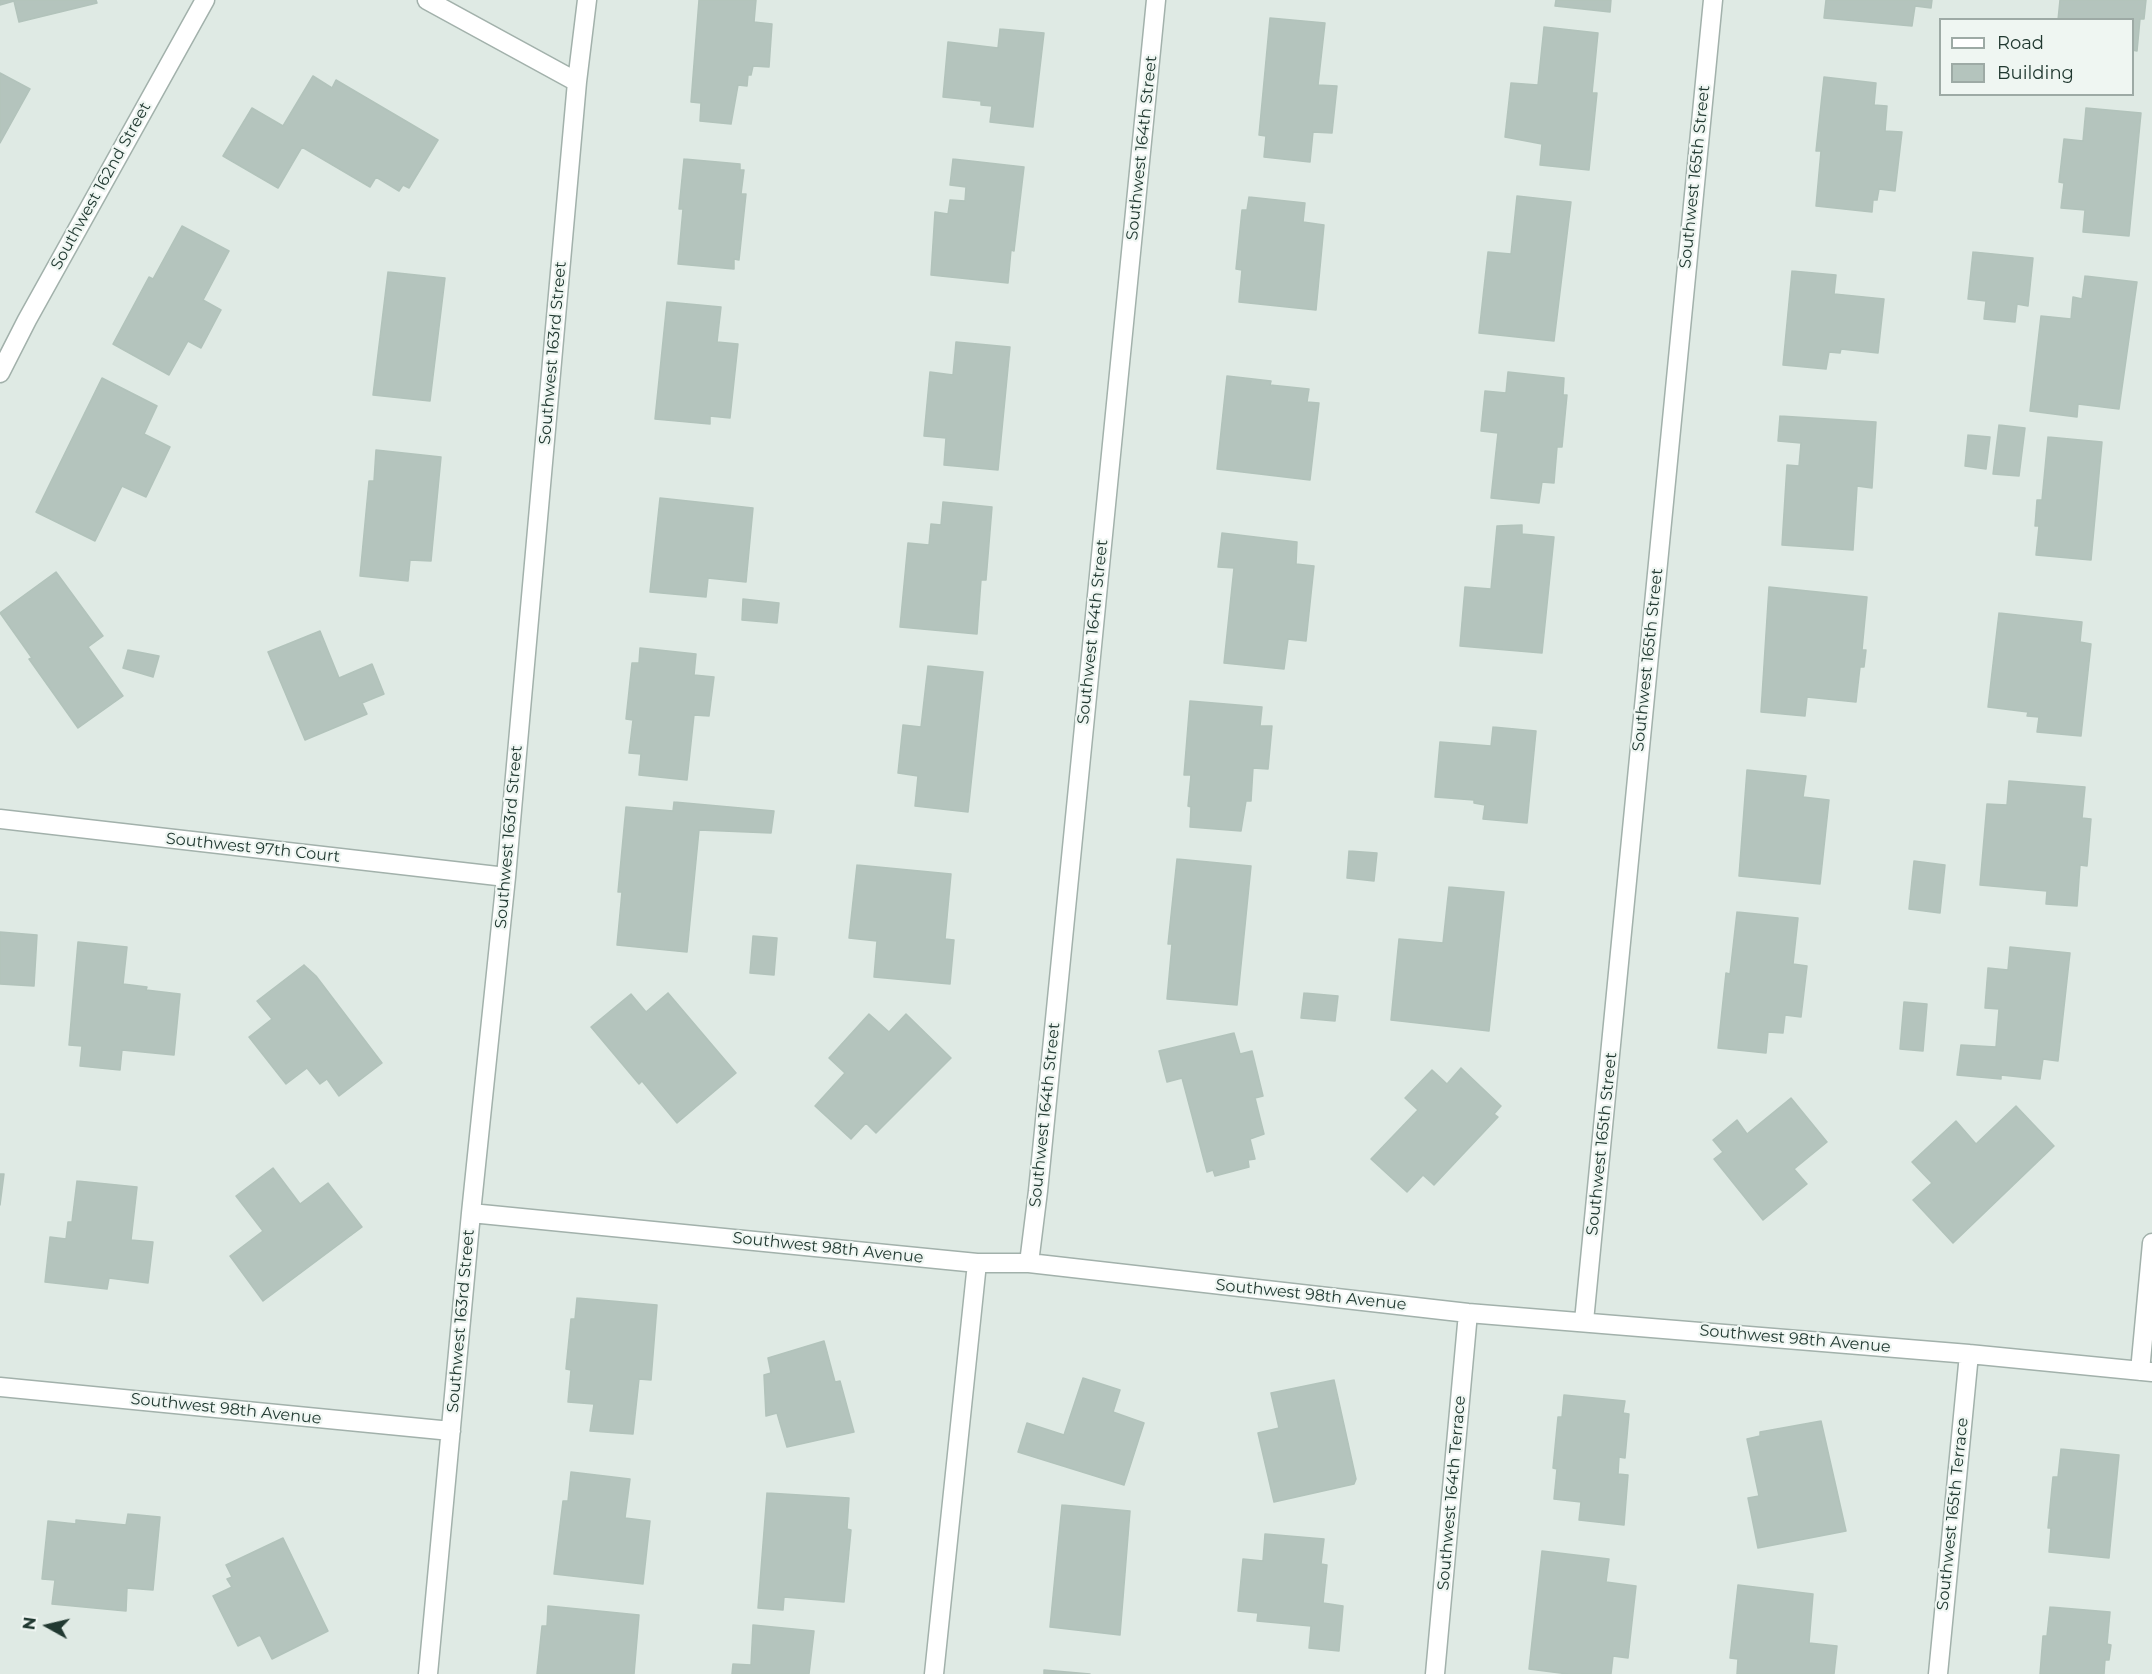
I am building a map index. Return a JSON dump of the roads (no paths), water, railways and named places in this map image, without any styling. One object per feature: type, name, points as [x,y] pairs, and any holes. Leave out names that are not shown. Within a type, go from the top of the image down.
[{"type":"street","name":"Southwest 162nd Street","points":[[0,373],[27,320],[205,0]]},
{"type":"street","points":[[427,0],[577,82]]},
{"type":"street","name":"Southwest 163rd Street","points":[[428,1674],[471,1214],[506,877],[577,82],[587,0]]},
{"type":"street","name":"Southwest 164th Street","points":[[1029,1263],[1156,0]]},
{"type":"street","name":"Southwest 165th Street","points":[[1584,1321],[1713,0]]},
{"type":"street","name":"Southwest 97th Court","points":[[0,819],[506,877]]},
{"type":"street","name":"Southwest 98th Avenue","points":[[471,1214],[977,1263],[1029,1263],[1468,1312],[2146,1371]]},
{"type":"street","points":[[2146,1371],[2152,1243]]},
{"type":"street","points":[[934,1674],[977,1263]]},
{"type":"street","name":"Southwest 164th Terrace","points":[[1435,1674],[1468,1312]]},
{"type":"street","name":"Southwest 165th Terrace","points":[[1938,1674],[1969,1354]]},
{"type":"street","name":"Southwest 98th Avenue","points":[[0,1387],[451,1431]]}]
